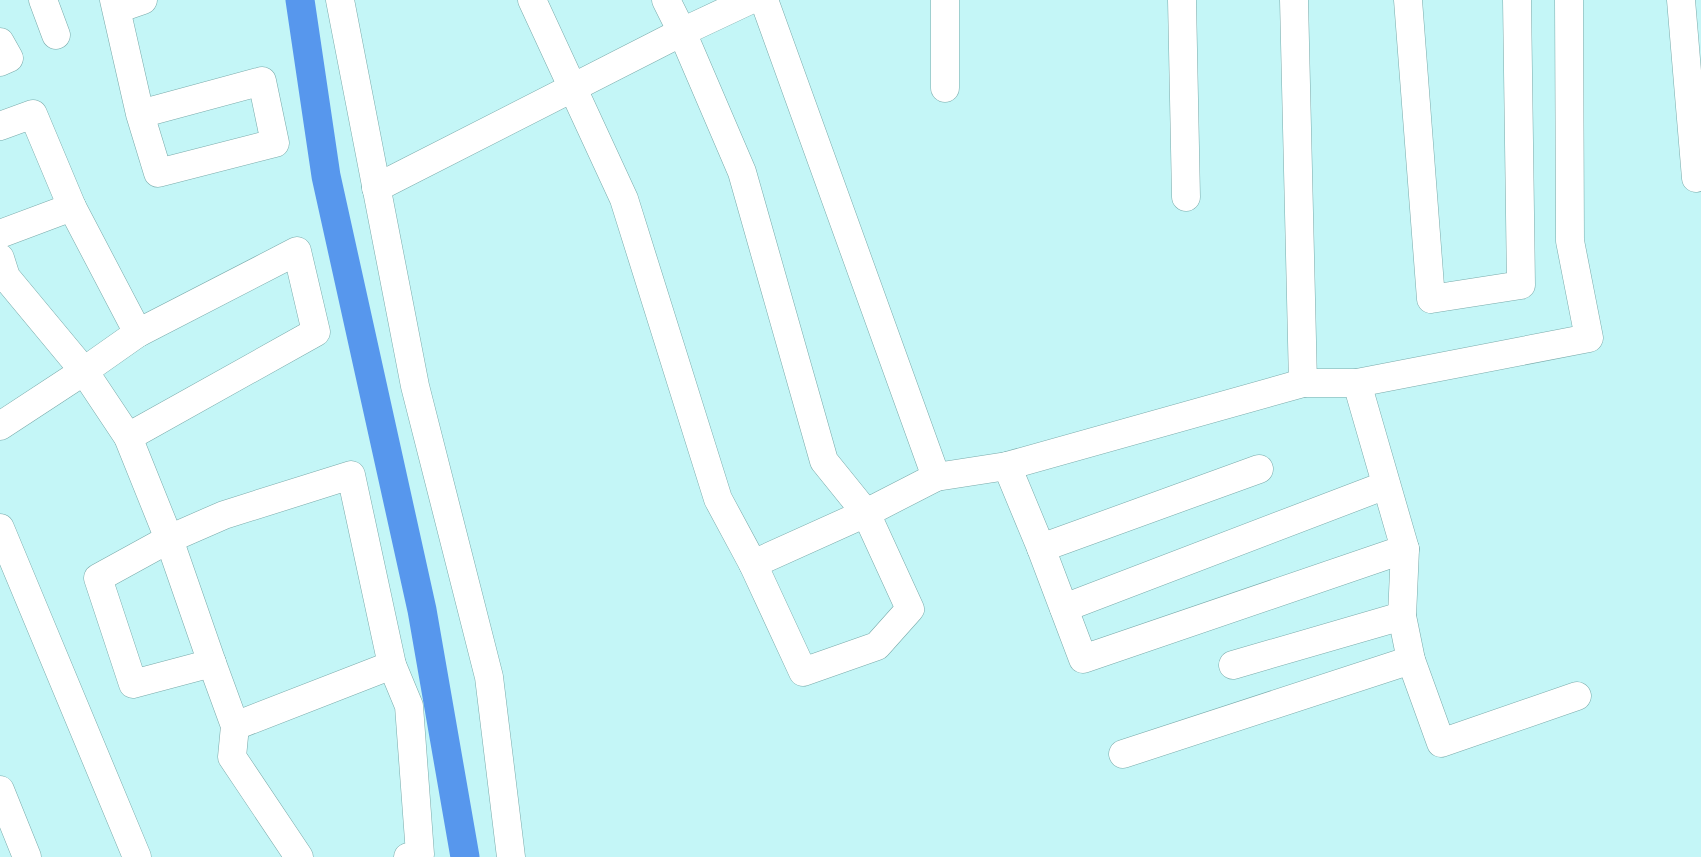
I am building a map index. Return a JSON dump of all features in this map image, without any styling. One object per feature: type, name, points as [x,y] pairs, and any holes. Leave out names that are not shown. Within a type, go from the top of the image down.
[{"type":"street","points":[[43,0],[56,35]]},
{"type":"street","points":[[140,114],[262,81],[275,143],[158,174],[140,114],[115,4],[143,0]]},
{"type":"street","points":[[340,0],[415,386],[489,677],[511,857]]},
{"type":"street","points":[[532,0],[624,199],[718,499],[753,564],[803,672],[876,646],[910,608],[866,513],[824,461],[742,172],[682,32],[666,0]]},
{"type":"street","points":[[376,188],[682,32],[750,0]]},
{"type":"street","points":[[764,0],[936,477]]},
{"type":"street","points":[[945,0],[945,88]]},
{"type":"street","points":[[1182,0],[1186,197]]},
{"type":"street","points":[[1294,0],[1303,383]]},
{"type":"street","points":[[1408,0],[1431,299],[1521,285],[1517,0]]},
{"type":"street","points":[[753,564],[866,513],[936,477],[1007,466],[1303,383],[1357,383],[1589,338],[1570,240],[1569,0]]},
{"type":"street","points":[[1681,0],[1696,178]]},
{"type":"street","points":[[0,42],[10,58],[0,62]]},
{"type":"street","points":[[0,126],[33,114],[72,207],[138,333]]},
{"type":"street","points":[[0,234],[72,207]]},
{"type":"street","points":[[0,426],[84,372],[138,333],[297,251],[316,332],[128,437]]},
{"type":"street","points":[[0,258],[6,277],[84,372],[128,437],[169,539],[235,726],[232,757],[299,857]]},
{"type":"street","points":[[1357,383],[1405,549],[1402,616],[1412,660],[1441,743],[1577,696]]},
{"type":"street","points":[[1007,466],[1084,659],[1405,549]]},
{"type":"street","points":[[1041,548],[1258,469]]},
{"type":"street","points":[[212,663],[133,684],[98,578],[169,539],[224,515],[351,474],[392,665],[409,706],[420,854],[408,857]]},
{"type":"street","points":[[1064,608],[1386,485]]},
{"type":"street","points":[[0,528],[134,856]]},
{"type":"street","points":[[1233,665],[1402,616]]},
{"type":"street","points":[[1123,754],[1412,660]]},
{"type":"street","points":[[235,726],[392,665]]},
{"type":"street","points":[[0,790],[27,857]]},
{"type":"waterway","points":[[300,0],[326,176],[422,610],[465,857]]}]
